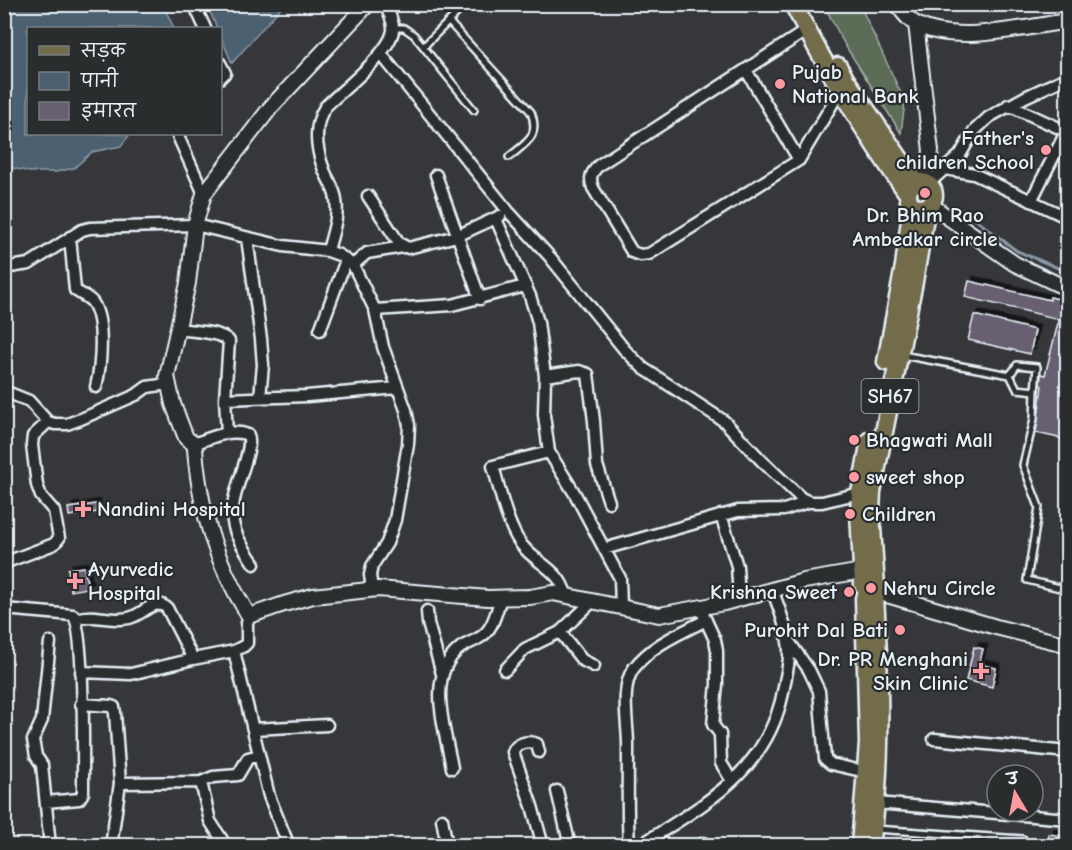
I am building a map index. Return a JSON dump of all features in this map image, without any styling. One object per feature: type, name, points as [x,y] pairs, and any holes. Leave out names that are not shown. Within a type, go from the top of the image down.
[{"type":"main road","points":[[793,4],[840,91],[880,156],[920,194]]},
{"type":"main road","points":[[804,4],[846,80],[920,194]]},
{"type":"main road","name":"SH67","points":[[873,837],[880,725],[879,661],[859,513],[860,493],[893,353],[914,282],[920,194]]},
{"type":"main road","name":"SH67","points":[[860,846],[866,772],[872,492],[893,353]]},
{"type":"street","points":[[194,4],[205,27]]},
{"type":"street","points":[[81,672],[131,674],[234,651],[247,643],[249,616],[232,588],[211,538],[202,508],[194,444],[186,438],[173,404],[167,376],[188,283],[195,225],[204,194],[271,107],[368,4]]},
{"type":"street","points":[[328,250],[335,225],[336,198],[320,155],[316,129],[318,117],[325,107],[381,54],[390,39],[393,28],[391,15],[384,4]]},
{"type":"street","points":[[897,4],[916,24],[935,31],[962,35],[1068,21]]},
{"type":"street","points":[[916,24],[931,152],[920,194]]},
{"type":"street","points":[[807,30],[599,165],[592,172],[590,180],[592,188],[632,252],[640,255],[649,254],[799,160],[840,91]]},
{"type":"street","points":[[381,54],[624,349],[643,368],[724,421],[762,461],[808,502],[784,510],[738,511],[604,549]]},
{"type":"street","points":[[746,70],[799,160]]},
{"type":"street","points":[[920,194],[960,155],[974,131],[989,117],[1008,105],[1068,77]]},
{"type":"street","points":[[1008,105],[1067,132],[1031,201]]},
{"type":"street","points":[[177,135],[204,194]]},
{"type":"street","points":[[946,169],[974,174],[1068,218]]},
{"type":"street","points":[[436,175],[480,299]]},
{"type":"street","points":[[920,194],[1015,264],[1068,289]]},
{"type":"street","points":[[368,196],[403,247]]},
{"type":"street","points":[[320,330],[350,263],[367,253],[403,247],[415,248],[457,236],[496,219],[508,211]]},
{"type":"street","points":[[496,219],[538,322],[545,376],[544,415],[549,453],[575,494],[620,578],[621,607]]},
{"type":"street","points":[[4,268],[29,264],[81,230],[195,225],[283,246],[328,250],[350,263],[375,310],[382,346],[406,410],[409,425],[395,520],[387,543],[372,566],[370,575],[372,589]]},
{"type":"street","points":[[70,237],[75,290],[89,298],[97,312],[101,364],[96,387]]},
{"type":"street","points":[[247,238],[261,339],[263,365],[260,397]]},
{"type":"street","points":[[375,310],[452,305],[525,286]]},
{"type":"street","points":[[177,329],[218,335],[229,341],[225,399],[227,433]]},
{"type":"street","points":[[545,376],[579,371],[588,374],[597,465],[609,502]]},
{"type":"street","points":[[4,391],[29,401],[48,422],[67,424],[136,395],[147,387],[168,384]]},
{"type":"street","points":[[225,399],[307,396],[398,388]]},
{"type":"street","points":[[4,563],[54,544],[59,538],[54,511],[41,496],[37,485],[32,445],[33,436],[48,422]]},
{"type":"street","points":[[194,444],[227,433],[248,435],[250,440],[232,505],[233,522],[237,535],[254,564]]},
{"type":"street","points":[[549,453],[493,466],[504,504],[518,539],[537,561],[558,576],[566,595]]},
{"type":"street","points":[[801,498],[810,502],[822,502],[860,493]]},
{"type":"street","points":[[721,515],[737,566],[739,599]]},
{"type":"street","points":[[628,846],[626,705],[630,674],[648,654],[703,614],[739,599],[821,578],[869,588],[996,627],[1068,645]]},
{"type":"street","points":[[249,616],[313,596],[372,589],[501,598],[553,593],[659,615],[703,614]]},
{"type":"street","points":[[639,846],[707,803],[732,781],[762,747],[773,726],[782,700],[789,665],[788,640],[772,589]]},
{"type":"street","points":[[442,674],[457,650],[486,634],[501,598]]},
{"type":"street","points":[[505,670],[525,649],[560,632],[592,602]]},
{"type":"street","points":[[76,619],[86,616],[124,619],[135,617],[156,604],[162,604],[167,608],[193,659]]},
{"type":"street","points":[[4,609],[73,615],[76,619],[81,672],[82,797],[46,802]]},
{"type":"street","points":[[427,611],[428,623],[442,674],[441,708],[452,768]]},
{"type":"street","points":[[703,614],[717,651],[713,725],[720,734],[721,763],[732,781]]},
{"type":"street","points":[[560,632],[582,660],[594,666]]},
{"type":"street","points":[[788,640],[809,670],[819,691],[825,759],[831,764],[866,772]]},
{"type":"street","points":[[50,642],[42,720],[33,740],[36,756],[42,765],[50,846]]},
{"type":"street","points":[[234,651],[269,796],[289,846]]},
{"type":"street","points":[[81,705],[114,707],[120,783],[111,846]]},
{"type":"street","points":[[254,729],[327,725]]},
{"type":"street","points":[[934,739],[1068,752]]},
{"type":"street","points":[[539,752],[537,744],[531,741],[517,745],[513,752],[543,846]]},
{"type":"street","points":[[120,783],[201,782],[213,777],[238,775],[248,758],[259,755]]},
{"type":"street","points":[[201,782],[210,822],[226,846]]},
{"type":"street","points":[[557,791],[570,846]]},
{"type":"street","points":[[876,803],[1068,819]]},
{"type":"street","points":[[442,819],[447,846]]},
{"type":"lane","points":[[424,46],[466,4]]},
{"type":"lane","points":[[449,22],[531,112],[535,123],[532,138],[509,157]]},
{"type":"lane","points":[[393,28],[409,30],[474,110]]},
{"type":"lane","points":[[893,353],[1010,375]]},
{"type":"lane","points":[[1010,375],[1017,365],[1037,368],[1034,418],[1023,465],[1039,507],[1027,580],[1068,590]]},
{"type":"lane","points":[[1010,375],[1017,389],[1035,391]]},
{"type":"lane","points":[[873,837],[1023,839],[1023,846]]},
{"type":"green space","points":[[824,5],[860,5],[905,102],[901,133],[845,45]]},
{"type":"water","points":[[4,5],[163,5],[174,27],[27,27],[27,135],[129,135],[121,146],[92,152],[74,168],[56,172],[29,172],[5,166]]},
{"type":"water","points":[[207,5],[283,5],[232,63],[222,39],[222,27],[217,27]]},
{"type":"building","points":[[969,281],[1050,300],[1050,297],[1068,301],[1068,440],[1036,433],[1042,386],[1040,385],[1041,374],[1045,375],[1059,319],[965,297]]},
{"type":"building","points":[[974,315],[1035,330],[1030,354],[968,340]]},
{"type":"building","points":[[96,504],[97,512],[69,516],[68,508]]},
{"type":"building","points":[[84,567],[88,588],[71,591],[68,569]]},
{"type":"building","points":[[974,647],[983,649],[979,664],[996,668],[992,687],[966,680]]},
{"type":"building","points":[[1049,834],[1062,836],[1061,846],[1048,846]]},
{"type":"waterway","points":[[963,210],[1017,251],[1068,272]]},
{"type":"place","name":"Pujab National Bank","points":[[780,84]]},
{"type":"place","name":"Father's children School","points":[[1046,150]]},
{"type":"place","name":"Dr. Bhim Rao Ambedkar circle","points":[[925,193]]},
{"type":"place","name":"Bhagwati Mall","points":[[854,440]]},
{"type":"place","name":"sweet shop","points":[[854,477]]},
{"type":"place","name":"Nandini Hospital","points":[[83,509]]},
{"type":"place","name":"Children","points":[[850,514]]},
{"type":"place","name":"Ayurvedic Hospital","points":[[75,581]]},
{"type":"place","name":"Nehru Circle","points":[[871,588]]},
{"type":"place","name":"Krishna Sweet","points":[[849,592]]},
{"type":"place","name":"Purohit Dal Bati","points":[[900,630]]},
{"type":"place","name":"Dr. PR Menghani Skin Clinic","points":[[981,671]]}]
